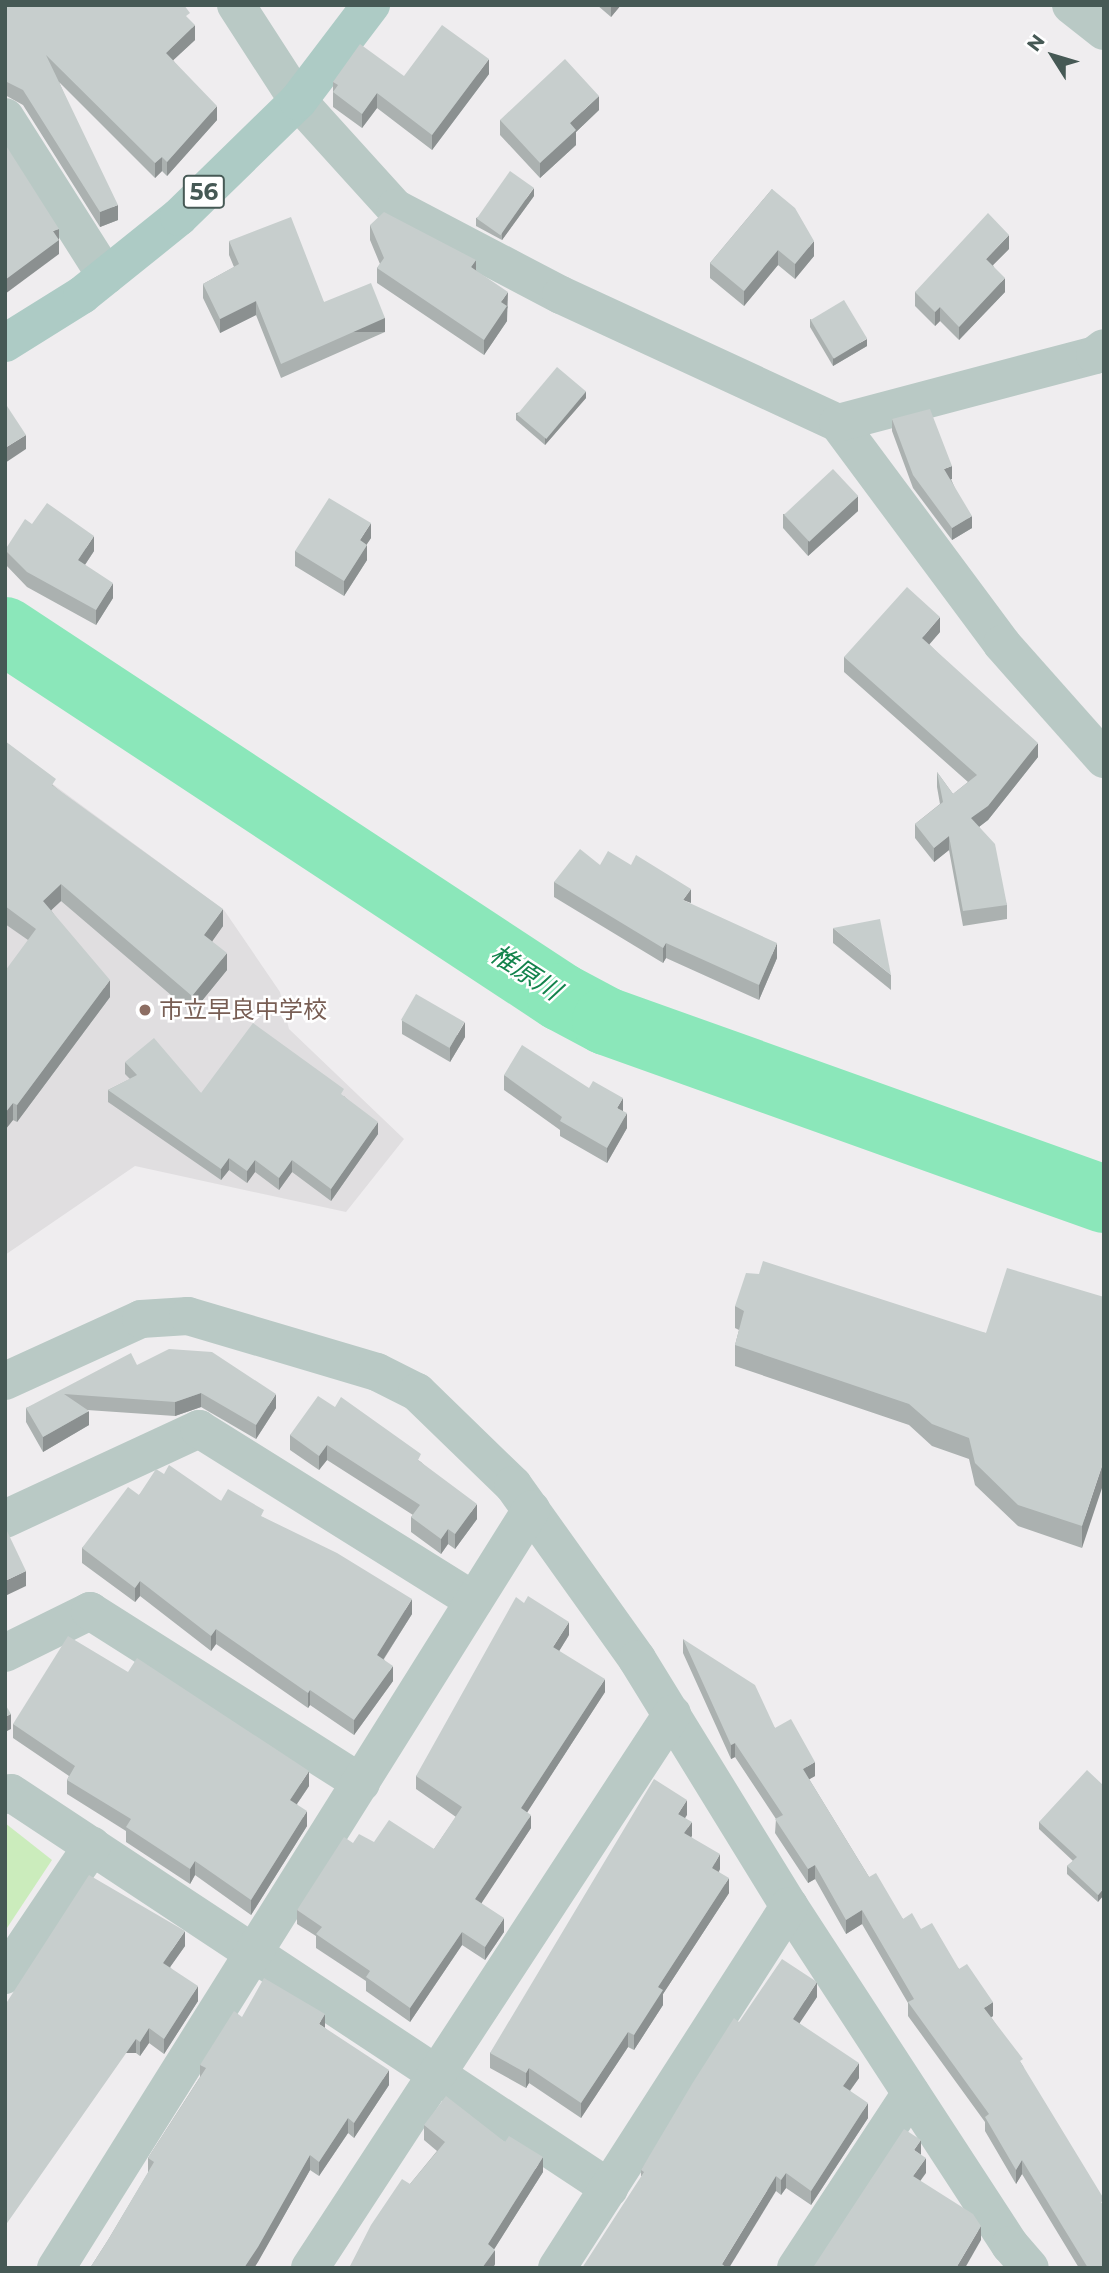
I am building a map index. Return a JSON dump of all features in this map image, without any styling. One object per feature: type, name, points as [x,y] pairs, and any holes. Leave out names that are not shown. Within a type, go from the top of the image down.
[{"type":"main road","name":"56","points":[[5,343],[106,276],[179,216],[298,101],[371,5]]},
{"type":"street","points":[[236,5],[298,101],[395,208],[561,295],[838,423],[1002,644],[1104,759]]},
{"type":"street","points":[[1071,5],[1104,31]]},
{"type":"street","points":[[5,117],[106,276]]},
{"type":"street","points":[[838,423],[1096,355],[1104,348]]},
{"type":"street","points":[[5,1381],[141,1320],[188,1316],[377,1373],[417,1392],[513,1485],[638,1659],[789,1906],[1029,2267]]},
{"type":"street","points":[[5,1519],[199,1429],[474,1601]]},
{"type":"street","points":[[56,2268],[531,1510]]},
{"type":"street","points":[[5,1653],[90,1611],[361,1783]]},
{"type":"street","points":[[310,2268],[672,1714]]},
{"type":"street","points":[[5,1795],[11,1793],[609,2188]]},
{"type":"street","points":[[5,1975],[92,1846]]},
{"type":"street","points":[[557,2268],[789,1906]]},
{"type":"street","points":[[796,2268],[911,2093]]},
{"type":"shaded area","name":"市立早良中学校","points":[[5,749],[224,910],[280,992],[289,1029],[404,1139],[346,1212],[135,1166],[5,1255]]},
{"type":"green space","points":[[5,1823],[52,1860],[5,1931]]},
{"type":"building","points":[[5,5],[184,5],[190,13],[186,16],[195,25],[166,53],[217,106],[167,162],[162,157],[155,163],[46,55],[118,205],[100,212],[23,90],[5,81]]},
{"type":"building","points":[[442,25],[489,59],[432,135],[377,93],[362,114],[333,92],[338,85],[333,82],[360,44],[404,76]]},
{"type":"building","points":[[565,59],[599,96],[570,123],[576,130],[540,163],[500,120]]},
{"type":"building","points":[[5,144],[59,229],[53,231],[59,240],[5,280]]},
{"type":"building","points":[[510,171],[534,188],[500,235],[477,219]]},
{"type":"building","points":[[772,189],[795,208],[814,241],[795,264],[778,250],[744,291],[710,263]]},
{"type":"building","points":[[384,212],[476,260],[471,267],[508,292],[501,302],[507,306],[484,340],[377,268],[384,258],[370,225]]},
{"type":"building","points":[[988,213],[1009,235],[986,259],[1005,278],[959,327],[940,307],[935,312],[915,292]]},
{"type":"building","points":[[291,217],[324,302],[371,283],[385,318],[281,364],[256,301],[220,319],[203,284],[239,264],[229,241]]},
{"type":"building","points":[[844,300],[867,339],[834,359],[811,320]]},
{"type":"building","points":[[557,367],[586,391],[546,439],[517,414]]},
{"type":"building","points":[[5,403],[26,435],[5,448]]},
{"type":"building","points":[[930,409],[952,466],[944,469],[972,516],[952,528],[913,475],[892,419]]},
{"type":"building","points":[[833,469],[858,496],[809,542],[784,515]]},
{"type":"building","points":[[329,498],[371,523],[360,540],[367,545],[344,581],[295,551]]},
{"type":"building","points":[[47,503],[94,536],[78,560],[113,583],[96,610],[27,572],[5,550],[25,519],[32,524]]},
{"type":"building","points":[[907,587],[940,617],[922,638],[1038,743],[988,806],[971,818],[995,844],[1007,905],[963,911],[949,836],[934,848],[915,824],[943,802],[937,772],[953,794],[977,775],[844,657]]},
{"type":"building","points":[[5,741],[56,779],[52,785],[223,909],[204,935],[227,953],[192,996],[61,884],[43,901],[110,980],[17,1105],[13,1103],[5,1113],[5,971],[36,929],[5,906]]},
{"type":"building","points":[[580,849],[600,865],[608,851],[631,865],[636,855],[691,889],[683,900],[777,943],[759,985],[666,943],[663,948],[554,882]]},
{"type":"building","points":[[880,919],[891,975],[833,928]]},
{"type":"building","points":[[416,994],[464,1022],[449,1048],[401,1020]]},
{"type":"building","points":[[253,1023],[344,1089],[341,1094],[378,1122],[331,1189],[292,1160],[279,1178],[255,1160],[247,1171],[229,1158],[221,1169],[108,1090],[137,1075],[125,1062],[154,1038],[201,1093]]},
{"type":"building","points":[[522,1045],[589,1088],[593,1081],[623,1098],[617,1108],[627,1113],[607,1148],[560,1121],[562,1117],[504,1075]]},
{"type":"building","points":[[763,1261],[986,1333],[1007,1268],[1104,1297],[1104,1460],[1082,1526],[1018,1505],[975,1463],[969,1438],[932,1424],[909,1404],[735,1345],[744,1311],[735,1306],[746,1273],[759,1274]]},
{"type":"building","points":[[169,1349],[212,1352],[276,1394],[256,1425],[201,1393],[175,1402],[64,1394],[89,1411],[43,1437],[26,1408],[131,1353],[137,1365]]},
{"type":"building","points":[[318,1396],[335,1407],[341,1397],[421,1454],[418,1460],[477,1504],[455,1534],[448,1529],[441,1539],[411,1517],[420,1505],[327,1445],[319,1456],[290,1435]]},
{"type":"building","points":[[169,1465],[221,1501],[228,1489],[264,1510],[261,1516],[337,1553],[412,1599],[377,1655],[393,1666],[354,1720],[310,1690],[308,1693],[216,1629],[211,1636],[140,1581],[135,1588],[82,1548],[128,1487],[139,1495],[156,1469],[164,1474]]},
{"type":"building","points":[[5,1531],[26,1571],[5,1581]]},
{"type":"building","points":[[528,1596],[569,1622],[553,1647],[605,1679],[521,1808],[531,1815],[475,1899],[504,1918],[485,1947],[462,1932],[410,2008],[366,1977],[370,1971],[316,1934],[322,1927],[297,1910],[344,1837],[353,1843],[359,1834],[374,1842],[389,1820],[434,1849],[462,1807],[416,1776],[516,1597],[524,1603]]},
{"type":"building","points":[[68,1636],[128,1672],[137,1658],[309,1771],[290,1800],[307,1811],[251,1900],[195,1861],[190,1869],[126,1827],[131,1819],[67,1780],[75,1766],[13,1724]]},
{"type":"building","points":[[683,1639],[755,1685],[775,1728],[791,1719],[815,1762],[803,1769],[869,1877],[876,1873],[903,1919],[912,1913],[921,1929],[932,1923],[959,1969],[967,1964],[993,2002],[984,2008],[1023,2059],[1020,2061],[1104,2199],[1101,2202],[1104,2206],[1104,2268],[1088,2268],[1022,2160],[1016,2170],[985,2117],[989,2114],[908,2002],[914,1999],[862,1910],[846,1920],[815,1865],[808,1869],[775,1819],[783,1815],[735,1743],[731,1745]]},
{"type":"building","points":[[5,1704],[11,1714],[5,1717]]},
{"type":"building","points":[[1087,1770],[1104,1786],[1104,1888],[1098,1895],[1067,1866],[1077,1857],[1039,1822]]},
{"type":"building","points":[[654,1779],[687,1800],[678,1814],[692,1822],[684,1833],[720,1854],[712,1868],[729,1878],[658,1987],[663,1990],[634,2035],[628,2032],[581,2103],[529,2068],[526,2073],[490,2053]]},
{"type":"building","points":[[89,1875],[185,1931],[163,1963],[198,1986],[164,2039],[149,2028],[140,2042],[136,2039],[5,2226],[5,2005]]},
{"type":"building","points":[[782,1959],[817,1982],[793,2019],[859,2063],[843,2086],[868,2103],[811,2191],[786,2173],[781,2180],[776,2176],[722,2264],[727,2268],[582,2268],[644,2172],[641,2170],[734,2018],[739,2022]]},
{"type":"building","points":[[264,1978],[325,2014],[319,2024],[389,2070],[354,2123],[348,2118],[319,2162],[310,2155],[244,2268],[90,2268],[154,2162],[148,2158],[206,2068],[200,2065],[234,2011],[242,2017]]},
{"type":"building","points":[[446,2096],[505,2142],[509,2136],[543,2157],[488,2244],[495,2250],[482,2268],[349,2268],[371,2225],[402,2179],[410,2184],[445,2142],[424,2125]]},
{"type":"building","points":[[904,2129],[921,2140],[914,2150],[926,2158],[913,2176],[973,2214],[981,2226],[956,2268],[810,2268],[814,2266]]},
{"type":"waterway","name":"椎原川","points":[[5,631],[561,997],[606,1021],[1104,1199]]},
{"type":"place","name":"市立早良中学校","points":[[145,1010]]}]
